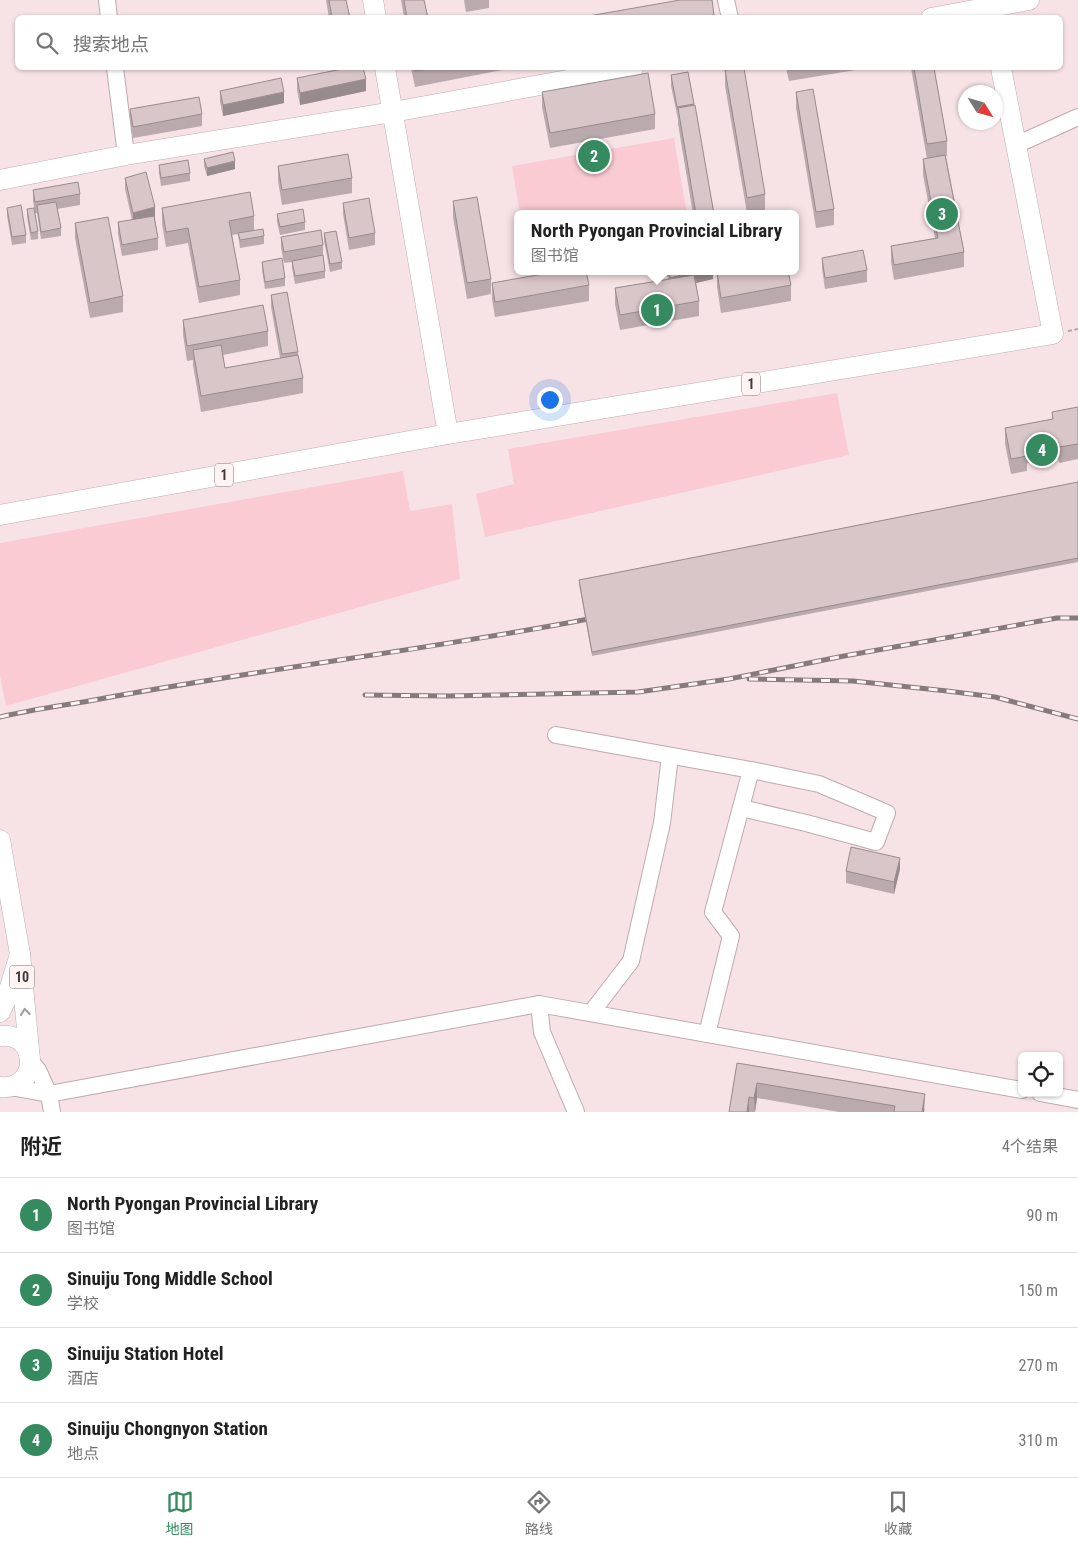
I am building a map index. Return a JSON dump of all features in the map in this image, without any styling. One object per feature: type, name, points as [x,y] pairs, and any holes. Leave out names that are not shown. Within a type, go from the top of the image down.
[{"type":"main road","points":[[373,0],[376,15]]},
{"type":"main road","points":[[950,15],[1029,0]]},
{"type":"main road","points":[[385,70],[448,434]]},
{"type":"main road","points":[[0,180],[126,154],[393,112],[622,70]]},
{"type":"main road","name":"1","points":[[0,515],[448,434],[1053,334],[1001,70]]},
{"type":"main road","name":"10","points":[[0,840],[20,954],[30,1061]]},
{"type":"main road","name":"10","points":[[0,1012],[7,997],[20,954]]},
{"type":"main road","points":[[0,1036],[10,1036],[18,1039],[29,1052],[30,1061],[29,1070],[25,1077],[18,1083],[3,1087]]},
{"type":"street","points":[[107,0],[109,15]]},
{"type":"street","points":[[726,0],[729,15]]},
{"type":"street","points":[[115,70],[126,154]]},
{"type":"street","points":[[1016,145],[1078,117]]},
{"type":"street","points":[[556,735],[819,784],[887,813],[876,842],[806,822],[741,808]]},
{"type":"street","points":[[591,1013],[631,961],[662,823],[670,756]]},
{"type":"street","points":[[707,1034],[731,936],[713,912],[751,770]]},
{"type":"street","points":[[539,1004],[542,1032],[576,1112]]},
{"type":"street","points":[[3,1087],[49,1094],[539,1004],[1018,1089]]},
{"type":"street","points":[[30,1061],[41,1076],[49,1094],[52,1112]]},
{"type":"street","points":[[1062,1097],[1078,1100]]},
{"type":"shaded area","points":[[674,138],[686,210],[519,210],[512,166]]},
{"type":"shaded area","points":[[837,393],[849,455],[485,537],[476,494],[514,484],[508,449]]},
{"type":"shaded area","points":[[403,471],[410,511],[452,504],[460,579],[6,706],[0,676],[0,543]]},
{"type":"building","points":[[329,0],[346,0],[349,15],[332,15]]},
{"type":"building","points":[[404,0],[424,0],[427,15],[406,15]]},
{"type":"building","points":[[680,0],[712,0],[714,15],[594,15]]},
{"type":"building","points":[[337,70],[364,70],[366,79],[300,93],[297,78]]},
{"type":"building","points":[[725,70],[744,70],[765,194],[747,198]]},
{"type":"building","points":[[914,70],[934,70],[947,141],[927,144]]},
{"type":"building","points":[[688,72],[694,104],[677,107],[671,75]]},
{"type":"building","points":[[648,73],[655,114],[550,133],[542,92]]},
{"type":"building","points":[[281,78],[284,92],[223,105],[220,91]]},
{"type":"building","points":[[813,89],[834,209],[816,212],[796,92]]},
{"type":"building","points":[[199,97],[202,114],[133,127],[130,109]]},
{"type":"building","points":[[695,105],[713,210],[695,210],[678,108]]},
{"type":"building","points":[[233,152],[235,161],[207,168],[204,159]]},
{"type":"building","points":[[348,154],[352,178],[282,190],[278,166]]},
{"type":"building","points":[[945,155],[964,252],[894,265],[891,246],[938,238],[923,159]]},
{"type":"building","points":[[188,160],[190,173],[161,178],[159,165]]},
{"type":"building","points":[[146,172],[155,207],[133,213],[125,178]]},
{"type":"building","points":[[78,182],[80,194],[35,202],[33,190]]},
{"type":"building","points":[[250,192],[254,216],[229,221],[240,280],[199,287],[188,228],[166,232],[162,208]]},
{"type":"building","points":[[477,197],[491,279],[467,283],[453,201]]},
{"type":"building","points":[[369,198],[375,233],[349,238],[343,203]]},
{"type":"building","points":[[56,202],[61,228],[41,232],[37,205]]},
{"type":"building","points":[[21,205],[26,235],[12,237],[7,208]]},
{"type":"building","points":[[34,208],[38,231],[31,233],[27,209]]},
{"type":"building","points":[[303,209],[305,222],[280,227],[277,214]]},
{"type":"building","points":[[154,216],[158,238],[122,245],[118,222]]},
{"type":"building","points":[[108,217],[123,296],[90,303],[75,223]]},
{"type":"building","points":[[263,229],[264,236],[240,240],[238,233]]},
{"type":"building","points":[[321,230],[323,245],[284,252],[281,237]]},
{"type":"building","points":[[336,231],[342,262],[330,264],[324,233]]},
{"type":"building","points":[[863,250],[867,270],[825,278],[822,258]]},
{"type":"building","points":[[323,255],[325,271],[295,276],[292,261]]},
{"type":"building","points":[[282,258],[285,278],[265,282],[262,262]]},
{"type":"building","points":[[537,275],[587,275],[589,285],[495,302],[492,283]]},
{"type":"building","points":[[670,275],[682,275],[670,278]]},
{"type":"building","points":[[694,275],[699,301],[620,315],[615,288]]},
{"type":"building","points":[[717,275],[789,275],[791,285],[721,298]]},
{"type":"building","points":[[287,292],[298,352],[282,354],[271,295]]},
{"type":"building","points":[[263,305],[268,331],[187,346],[183,320]]},
{"type":"building","points":[[221,345],[225,368],[298,355],[303,378],[201,396],[193,350]]},
{"type":"building","points":[[1078,407],[1078,444],[1059,447],[1058,442],[1025,448],[1027,456],[1011,459],[1005,428],[1053,419],[1052,412]]},
{"type":"building","points":[[1078,482],[1078,558],[592,652],[579,580]]},
{"type":"building","points":[[851,847],[900,858],[894,882],[846,871]]},
{"type":"building","points":[[737,1063],[925,1094],[922,1112],[894,1112],[895,1106],[757,1083],[754,1098],[749,1097],[747,1112],[729,1112]]},
{"type":"railway","points":[[0,717],[216,679],[472,640],[599,617]]},
{"type":"railway","points":[[365,695],[447,696],[638,692],[729,679],[844,656],[1057,618],[1078,618]]},
{"type":"railway","points":[[749,679],[853,681],[947,691],[995,697],[1078,719]]},
{"type":"place","name":"Sinuiju Tong Middle School","points":[[594,156]]},
{"type":"place","name":"Sinuiju Station Hotel","points":[[942,214]]},
{"type":"place","name":"North Pyongan Provincial Library","points":[[657,310]]},
{"type":"place","name":"Sinuiju Chongnyon Station","points":[[1042,450]]}]
